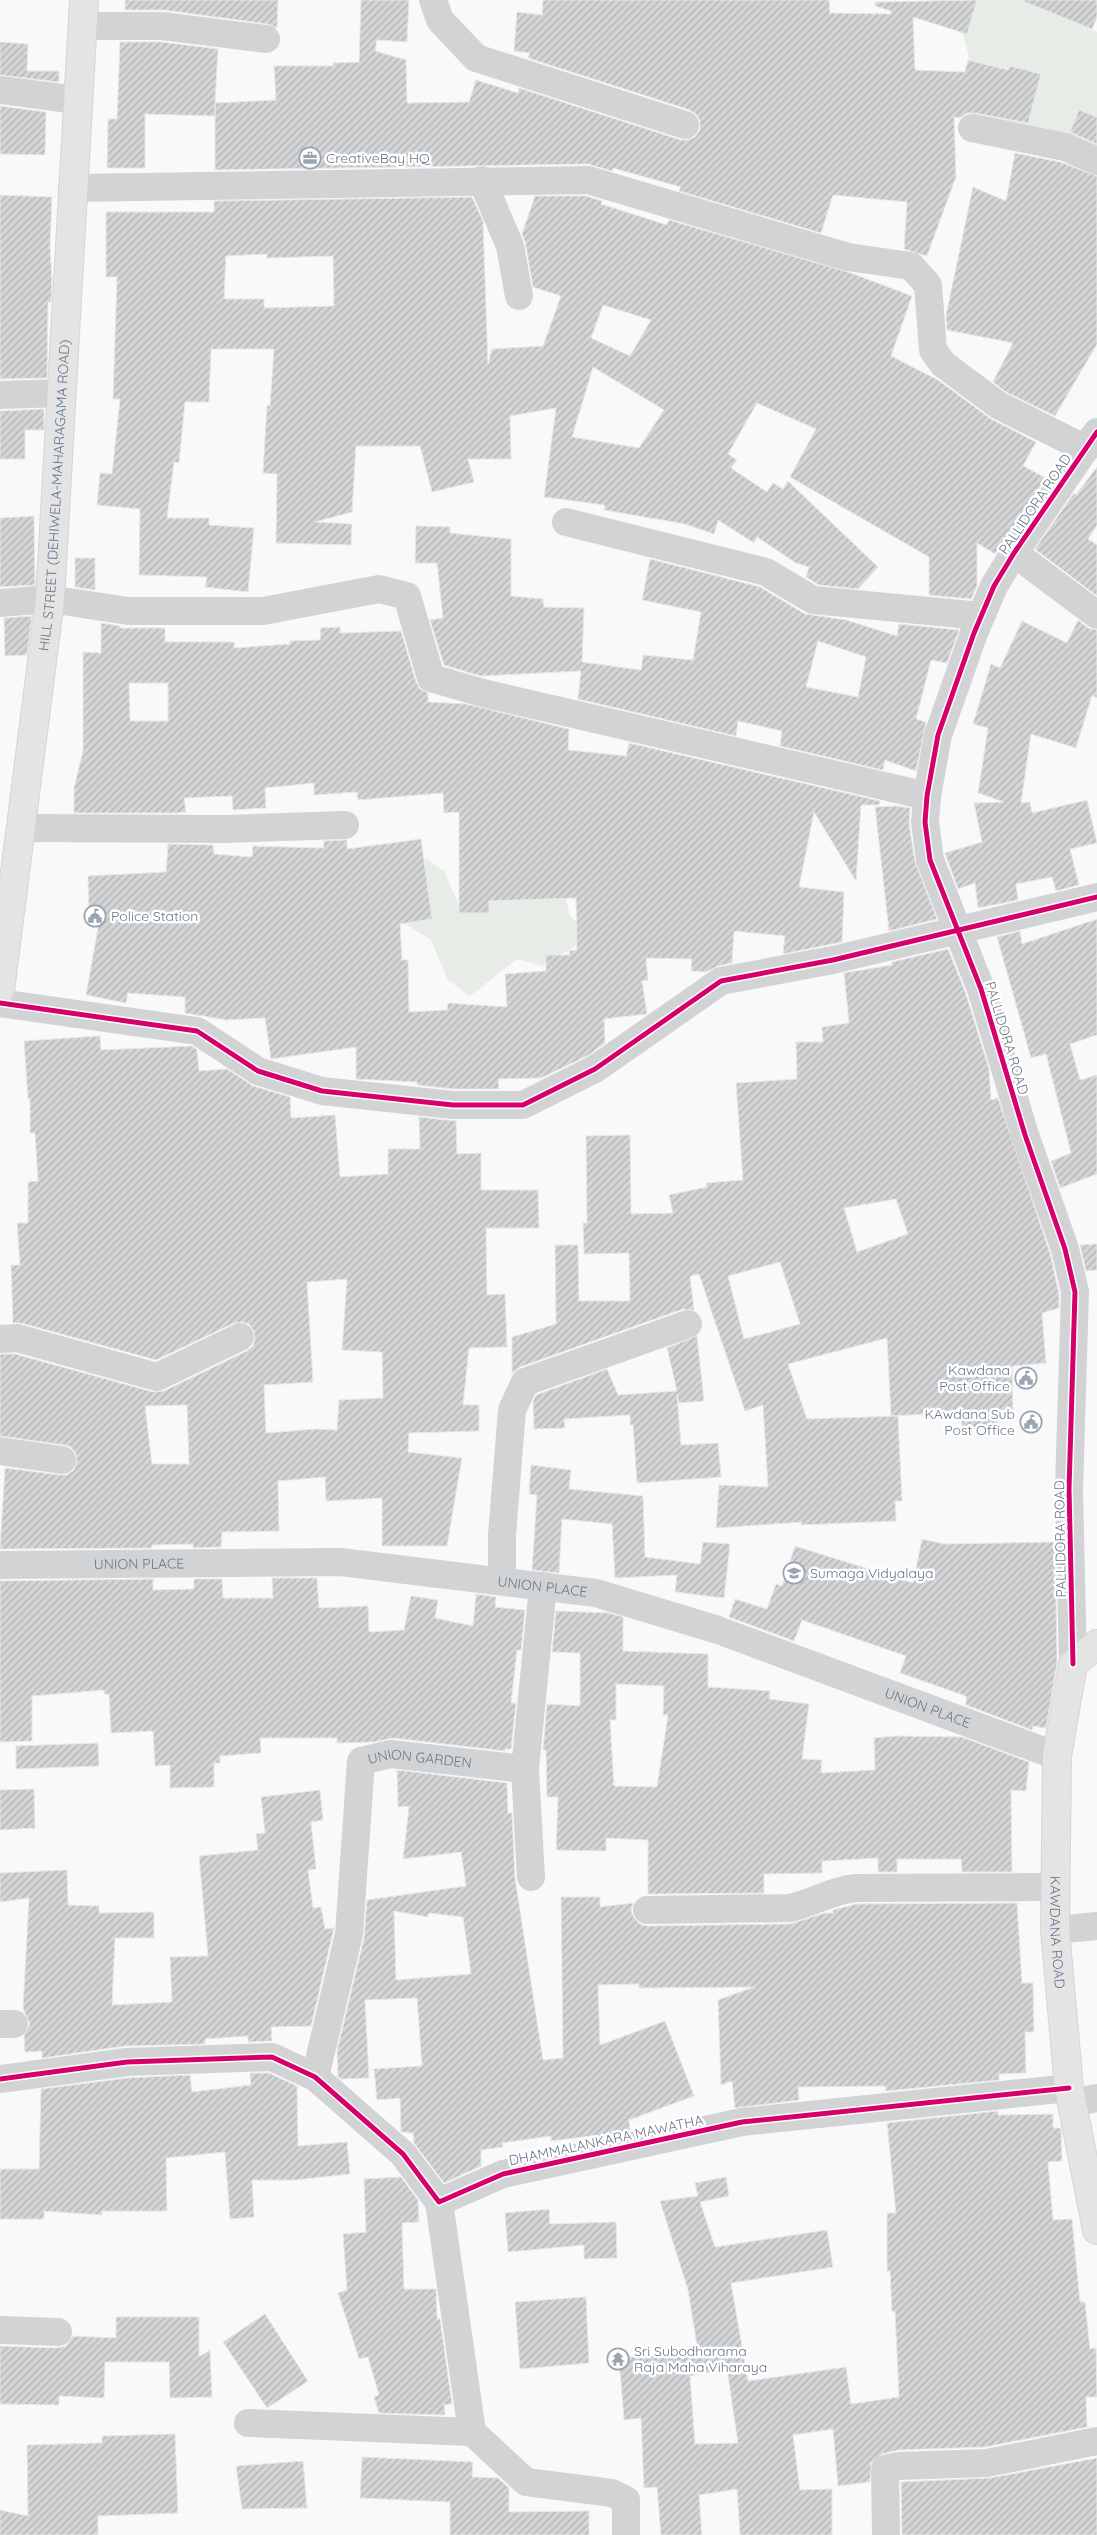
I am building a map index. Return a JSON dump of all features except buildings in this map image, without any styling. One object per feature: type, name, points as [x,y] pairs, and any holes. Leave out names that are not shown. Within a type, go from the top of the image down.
[{"type":"main road","name":"HILL STREET (DEHIWELA-MAHARAGAMA ROAD)","points":[[0,990],[11,828],[50,599],[83,13]]},
{"type":"main road","points":[[1073,1664],[1097,1644]]},
{"type":"main road","name":"KAWDANA ROAD","points":[[1073,1664],[1057,1756],[1055,1930],[1080,2096],[1097,2230]]},
{"type":"street","points":[[433,0],[440,20],[476,58],[685,125]]},
{"type":"street","points":[[83,13],[162,26],[266,38]]},
{"type":"street","points":[[0,90],[77,100]]},
{"type":"street","points":[[972,128],[1065,147],[1097,161]]},
{"type":"street","points":[[72,188],[482,180],[588,180],[848,257],[911,266],[928,285],[933,350],[943,364],[998,405],[1091,441]]},
{"type":"street","points":[[482,180],[510,246],[518,296]]},
{"type":"street","points":[[0,395],[62,393]]},
{"type":"street","name":"PALLIDORA ROAD","points":[[1073,1664],[1069,1489],[1075,1292],[1065,1249],[1025,1135],[982,989],[957,932],[930,860],[924,822],[926,796],[938,735],[981,616],[994,586],[1014,553],[1091,441]]},
{"type":"street","points":[[566,522],[766,572],[813,600],[981,616]]},
{"type":"street","points":[[1014,553],[1097,615]]},
{"type":"street","points":[[0,603],[50,599],[128,611],[263,611],[379,589],[407,596],[431,678],[483,693],[926,796]]},
{"type":"street","points":[[11,828],[225,829],[345,825]]},
{"type":"street","points":[[0,1003],[197,1031],[258,1070],[322,1091],[453,1105],[523,1104],[594,1069],[721,981],[833,960],[957,932],[1097,897]]},
{"type":"street","points":[[502,1581],[502,1535],[512,1410],[525,1382],[688,1324]]},
{"type":"street","points":[[0,1339],[17,1338],[157,1377],[240,1337]]},
{"type":"street","points":[[0,1451],[62,1460]]},
{"type":"street","name":"UNION PLACE","points":[[0,1565],[340,1562],[596,1593],[718,1630],[1057,1756]]},
{"type":"street","points":[[531,1877],[525,1769],[543,1586]]},
{"type":"street","name":"UNION GARDEN","points":[[316,2077],[349,1934],[361,1761],[391,1754],[525,1769]]},
{"type":"street","points":[[647,1910],[790,1908],[839,1890],[856,1888],[1056,1887]]},
{"type":"street","points":[[1055,1930],[1097,1926]]},
{"type":"street","points":[[0,2079],[128,2062],[272,2056],[316,2077],[403,2154],[439,2202],[472,2432],[526,2482],[612,2493],[626,2500],[626,2535]]},
{"type":"street","name":"DHAMMALANKARA MAWATHA","points":[[439,2202],[503,2174],[742,2122],[1080,2096]]},
{"type":"street","points":[[0,2330],[58,2332]]},
{"type":"street","points":[[248,2423],[472,2432]]},
{"type":"street","points":[[886,2535],[885,2469],[899,2466],[987,2463],[1097,2441]]},
{"type":"shaded area","points":[[954,0],[1039,0],[1097,32],[1097,161],[972,128],[971,65]]},
{"type":"shaded area","points":[[551,837],[570,916],[584,929],[583,941],[543,966],[517,959],[470,996],[448,980],[431,940],[402,922],[414,881],[426,858],[444,871],[461,909]]},
{"type":"cycle path","points":[[1073,1664],[1069,1489],[1075,1292],[1065,1249],[1025,1135],[981,989],[930,860],[925,822],[927,796],[938,735],[974,633],[994,586],[1014,553],[1097,432]]},
{"type":"cycle path","points":[[0,1003],[197,1031],[258,1071],[322,1091],[453,1105],[523,1105],[595,1069],[721,981],[833,960],[1097,897]]},
{"type":"cycle path","points":[[0,2079],[127,2062],[272,2057],[315,2077],[403,2154],[439,2202],[503,2174],[742,2122],[1069,2088]]},
{"type":"place","name":"CreativeBay HQ","points":[[310,158]]},
{"type":"place","name":"Police Station","points":[[95,916]]},
{"type":"place","name":"Kawdana Post Office","points":[[1026,1378]]},
{"type":"place","name":"KAwdana Sub Post Office","points":[[1031,1422]]},
{"type":"place","name":"Sumaga Vidyalaya","points":[[794,1573]]},
{"type":"place","name":"Sri Subodharama Raja Maha Viharaya","points":[[618,2359]]}]
